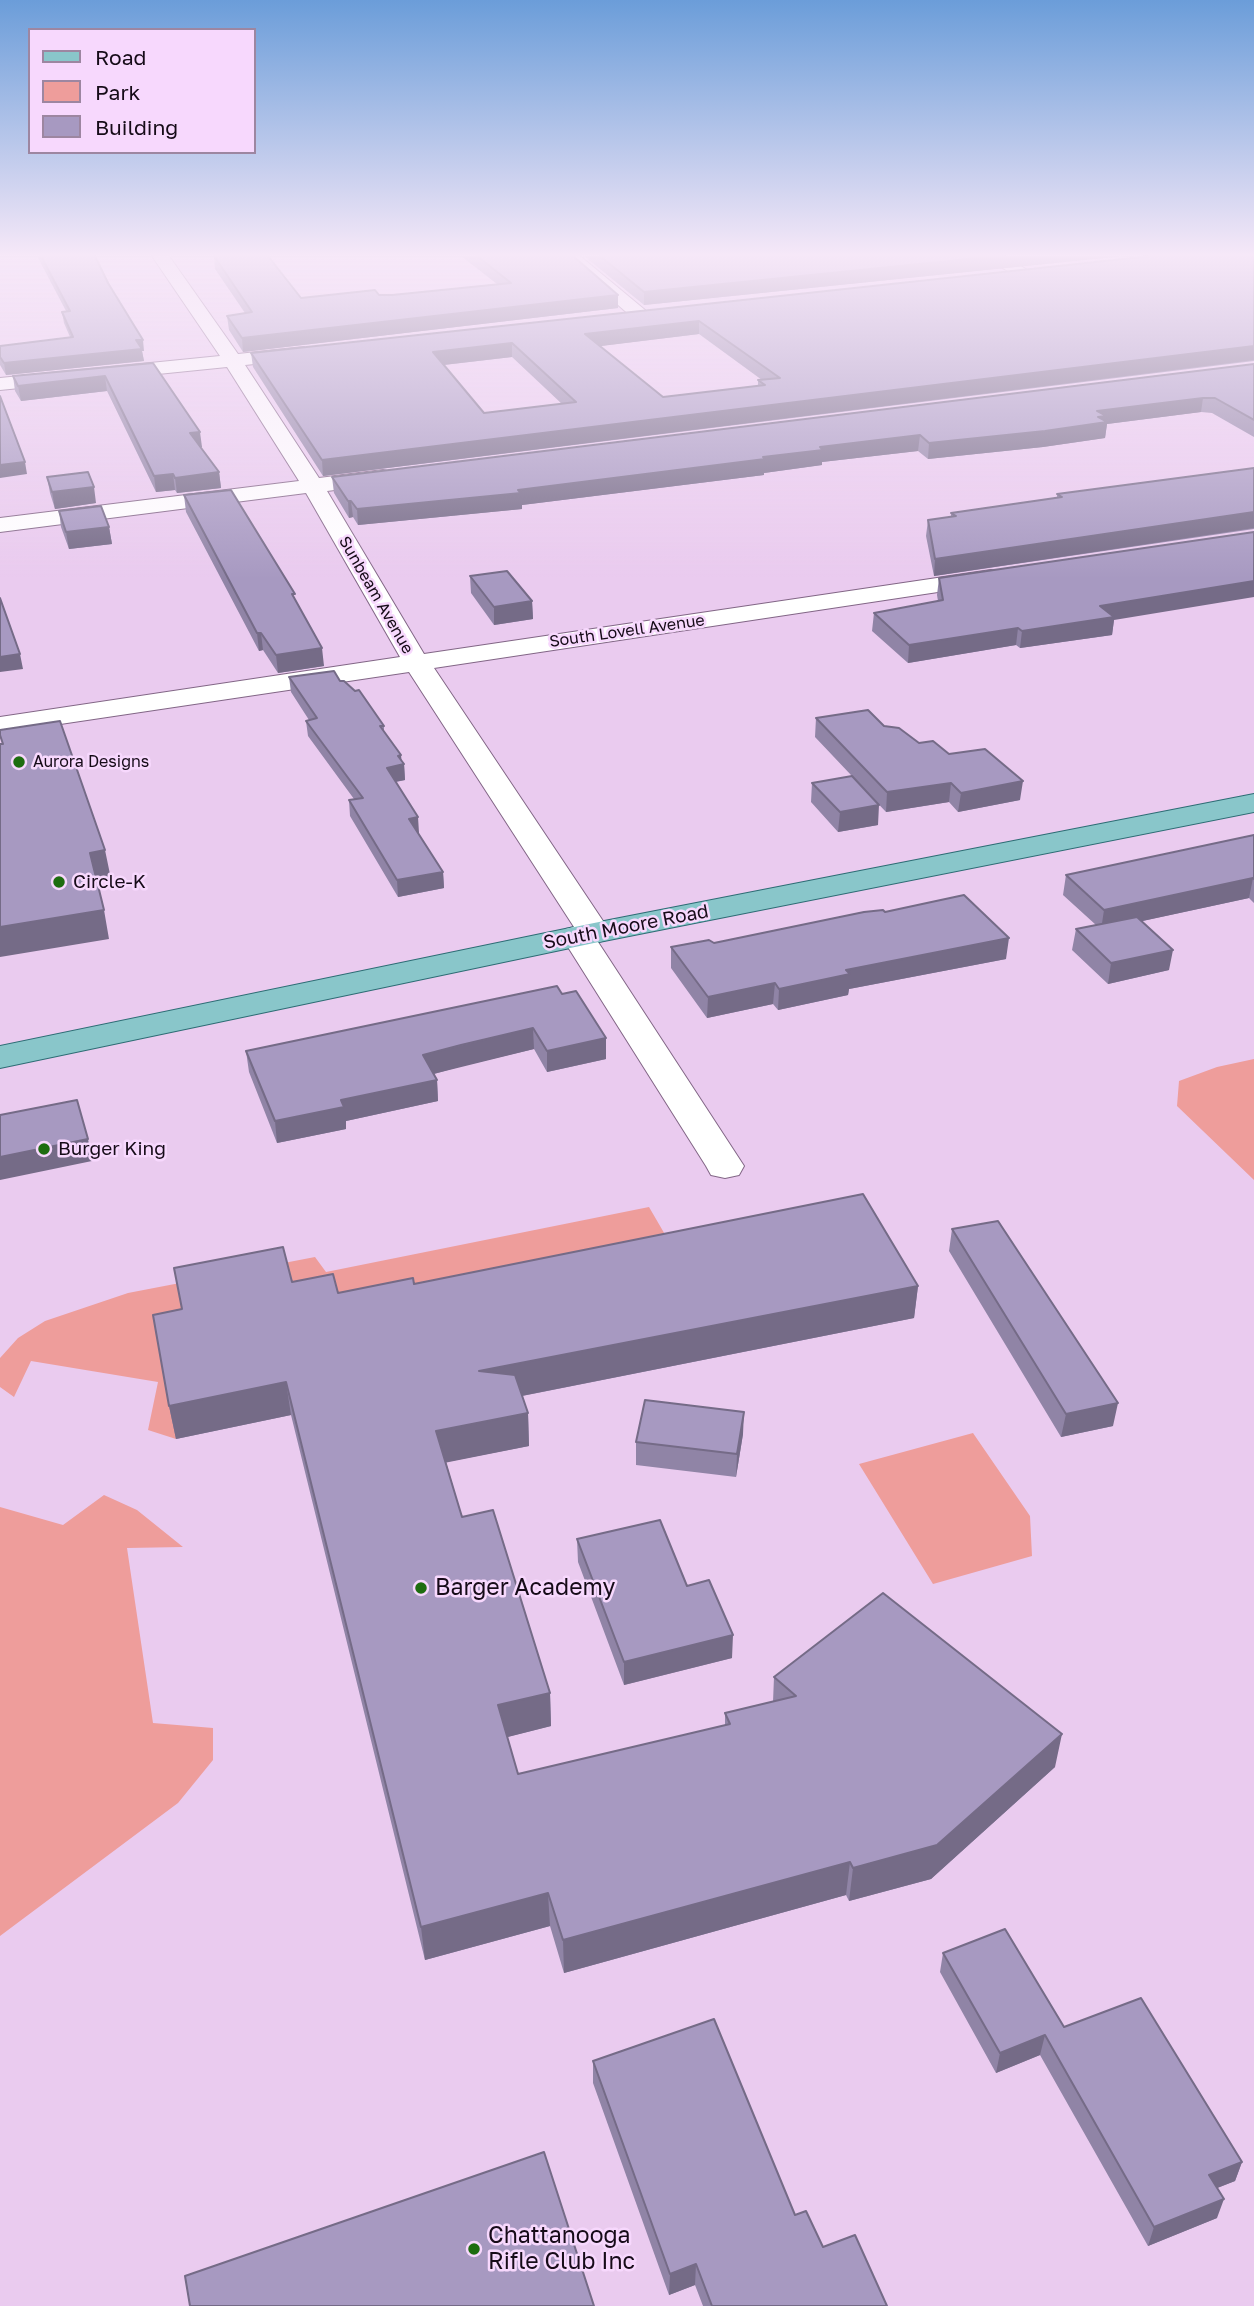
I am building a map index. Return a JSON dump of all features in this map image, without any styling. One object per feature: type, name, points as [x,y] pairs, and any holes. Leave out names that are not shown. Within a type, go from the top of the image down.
[{"type":"main road","name":"South Moore Road","points":[[0,1057],[586,934],[1254,803]]},
{"type":"street","points":[[0,384],[207,364]]},
{"type":"street","name":"Sunbeam Avenue","points":[[235,364],[313,486],[416,662],[586,934],[725,1166]]},
{"type":"street","points":[[0,525],[410,474]]},
{"type":"street","name":"South Lovell Avenue","points":[[0,725],[1020,573]]},
{"type":"green space","points":[[1254,1059],[1254,1180],[1177,1106],[1179,1081],[1217,1067]]},
{"type":"green space","points":[[649,1207],[681,1262],[188,1342],[176,1439],[148,1430],[158,1382],[31,1361],[14,1397],[0,1387],[0,1358],[18,1338],[45,1321],[128,1293],[315,1257],[326,1272]]},
{"type":"green space","points":[[973,1433],[1030,1516],[1032,1556],[933,1584],[859,1464]]},
{"type":"green space","points":[[104,1495],[137,1510],[183,1547],[127,1548],[153,1723],[213,1728],[213,1760],[178,1803],[0,1936],[0,1507],[63,1525]]},
{"type":"building","points":[[153,364],[200,432],[190,433],[219,472],[175,478],[173,474],[154,476],[105,376],[18,386],[13,376]]},
{"type":"building","points":[[258,364],[443,364],[484,413],[576,402],[534,364],[622,364],[663,397],[765,385],[758,380],[780,378],[760,364],[1110,364],[322,460]]},
{"type":"building","points":[[1254,364],[1254,420],[1215,398],[1203,398],[1097,411],[1106,416],[1098,417],[1107,422],[1045,431],[929,443],[920,435],[820,447],[823,450],[763,457],[765,459],[518,490],[521,493],[357,509],[348,501],[332,477]]},
{"type":"building","points":[[0,396],[25,462],[0,465]]},
{"type":"building","points":[[1254,468],[1254,512],[935,559],[928,520],[956,516],[951,513],[1062,497],[1057,494]]},
{"type":"building","points":[[88,472],[94,487],[52,492],[47,477]]},
{"type":"building","points":[[231,490],[295,594],[292,594],[322,648],[276,655],[261,633],[257,633],[184,495]]},
{"type":"building","points":[[101,506],[109,527],[66,532],[59,511]]},
{"type":"building","points":[[1254,532],[1254,581],[1100,606],[1114,617],[909,645],[874,613],[943,600],[939,578]]},
{"type":"building","points":[[507,571],[532,601],[494,607],[470,576]]},
{"type":"building","points":[[0,598],[20,654],[0,657]]},
{"type":"building","points":[[334,671],[340,681],[344,681],[355,691],[359,690],[401,755],[398,756],[404,764],[387,768],[418,817],[409,819],[443,872],[397,880],[349,800],[363,798],[306,721],[317,718],[289,677]]},
{"type":"building","points":[[868,710],[884,726],[899,728],[919,743],[933,741],[949,754],[985,749],[1023,781],[961,793],[951,783],[887,792],[816,718]]},
{"type":"building","points":[[60,721],[105,850],[90,853],[104,910],[0,927],[0,744],[3,744],[0,730]]},
{"type":"building","points":[[852,776],[879,805],[840,812],[812,783]]},
{"type":"building","points":[[1254,835],[1254,879],[1104,910],[1066,875]]},
{"type":"building","points":[[964,895],[1009,938],[846,970],[850,974],[779,989],[775,983],[708,997],[671,947],[709,940],[714,943],[864,912],[885,912]]},
{"type":"building","points":[[1137,917],[1173,950],[1111,963],[1076,929]]},
{"type":"building","points":[[557,986],[562,994],[576,991],[606,1038],[547,1051],[533,1028],[423,1055],[437,1080],[341,1100],[344,1107],[275,1121],[246,1051]]},
{"type":"building","points":[[77,1100],[88,1139],[0,1157],[0,1115]]},
{"type":"building","name":"Barger Academy","points":[[863,1194],[918,1286],[479,1371],[515,1375],[528,1413],[436,1431],[462,1517],[493,1510],[550,1693],[498,1705],[518,1774],[730,1724],[725,1713],[796,1696],[774,1677],[883,1593],[1062,1734],[937,1845],[853,1868],[850,1862],[563,1940],[548,1893],[421,1927],[286,1382],[169,1406],[153,1315],[182,1309],[174,1268],[283,1247],[292,1282],[333,1274],[338,1293],[413,1278],[414,1284]]},
{"type":"building","points":[[998,1221],[1118,1403],[1066,1414],[952,1229]]},
{"type":"building","points":[[645,1400],[744,1412],[737,1454],[636,1442]]},
{"type":"building","points":[[660,1520],[687,1586],[709,1580],[733,1635],[624,1662],[577,1539]]},
{"type":"building","points":[[1005,1929],[1064,2027],[1141,1998],[1242,2162],[1209,2175],[1224,2199],[1154,2227],[1045,2035],[1000,2053],[943,1953]]},
{"type":"building","points":[[714,2019],[795,2215],[806,2211],[823,2247],[855,2235],[887,2306],[712,2306],[696,2264],[670,2274],[593,2061]]},
{"type":"building","points":[[544,2152],[594,2306],[190,2306],[185,2276]]},
{"type":"place","name":"Aurora Designs","points":[[19,762]]},
{"type":"place","name":"Circle-K","points":[[59,882]]},
{"type":"place","name":"Burger King","points":[[44,1149]]},
{"type":"place","name":"Barger Academy","points":[[421,1588]]},
{"type":"place","name":"Chattanooga Rifle Club Inc","points":[[474,2249]]}]
